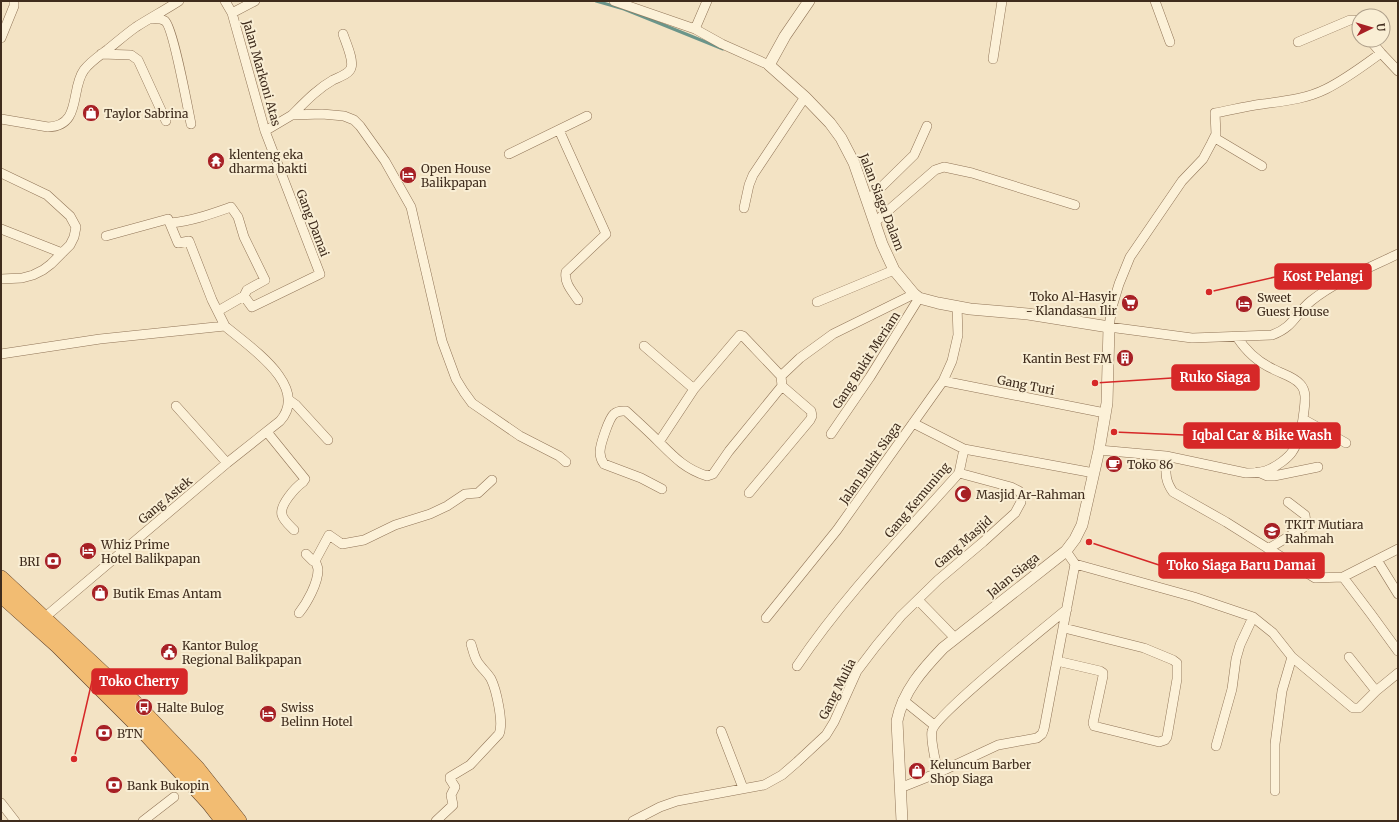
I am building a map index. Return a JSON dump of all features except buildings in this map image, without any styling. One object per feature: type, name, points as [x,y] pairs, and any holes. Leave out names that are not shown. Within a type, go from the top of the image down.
[{"type":"highway","points":[[1,578],[136,704],[197,768],[214,799],[223,821]]},
{"type":"highway","points":[[1,595],[58,646],[150,738],[239,821]]},
{"type":"street","points":[[1,38],[14,6],[14,1]]},
{"type":"street","points":[[1,118],[48,127],[56,127],[63,124],[69,118],[75,104],[78,86],[84,70],[101,54],[135,28],[179,1]]},
{"type":"street","name":"Jalan Markoni Atas","points":[[225,1],[232,13],[267,135]]},
{"type":"street","points":[[232,13],[255,1]]},
{"type":"street","points":[[614,1],[695,29],[722,44],[769,65],[785,36],[809,1]]},
{"type":"street","points":[[695,29],[707,1]]},
{"type":"street","points":[[993,59],[1002,1]]},
{"type":"street","points":[[1154,1],[1170,42]]},
{"type":"street","points":[[149,19],[162,19],[167,24],[176,52],[191,124]]},
{"type":"street","points":[[1298,42],[1351,20]]},
{"type":"street","points":[[267,135],[292,115],[314,93],[351,69],[352,63],[343,34]]},
{"type":"street","points":[[1376,48],[1398,71]]},
{"type":"street","points":[[1109,327],[1112,307],[1130,257],[1182,181],[1203,159],[1215,138],[1215,113],[1298,99],[1316,93],[1349,76],[1380,53]]},
{"type":"street","points":[[101,54],[131,55],[138,60],[166,121]]},
{"type":"street","name":"Jalan Siaga Dalam","points":[[769,65],[830,122],[841,138],[854,163],[882,244],[894,270],[917,296]]},
{"type":"street","points":[[744,208],[749,185],[754,175],[805,97]]},
{"type":"street","points":[[292,115],[322,114],[344,116],[354,120],[360,126],[385,161],[411,207],[442,341],[450,363],[464,392],[478,408],[520,436],[559,456],[566,462]]},
{"type":"street","points":[[510,154],[587,116]]},
{"type":"street","points":[[867,201],[914,155],[926,126]]},
{"type":"street","points":[[559,130],[606,234],[566,272],[566,283],[578,300]]},
{"type":"street","name":"Gang Damai","points":[[244,296],[252,307],[320,274],[267,135]]},
{"type":"street","points":[[1215,138],[1262,166]]},
{"type":"street","points":[[874,222],[935,170],[944,167],[979,175],[1075,205]]},
{"type":"street","points":[[1,173],[47,195],[70,216],[76,227],[74,237],[70,245],[51,264],[33,276],[1,279]]},
{"type":"street","points":[[170,223],[201,217],[231,207],[238,217],[244,237],[265,280],[246,290],[244,296],[218,311]]},
{"type":"street","points":[[106,236],[167,219],[178,244],[189,241],[225,326],[279,374],[286,389],[288,400],[296,405],[328,440]]},
{"type":"street","points":[[1,229],[62,253]]},
{"type":"street","points":[[781,376],[800,358],[833,334],[917,296],[938,303],[970,309],[1028,314],[1164,336],[1192,338],[1272,335],[1289,326],[1311,301],[1341,282],[1398,254]]},
{"type":"street","points":[[817,302],[894,270]]},
{"type":"street","name":"Gang Bukit Meriam","points":[[832,434],[870,377],[917,296]]},
{"type":"street","name":"Jalan Bukit Siaga","points":[[766,618],[837,530],[943,381],[952,361],[958,335],[957,306]]},
{"type":"street","points":[[1,354],[100,339],[225,326]]},
{"type":"street","name":"Jalan Siaga","points":[[902,821],[897,721],[900,707],[908,691],[929,662],[955,638],[1066,551],[1075,539],[1082,525],[1099,450],[1107,403],[1109,327]]},
{"type":"street","points":[[659,442],[694,389],[740,335],[743,336],[781,376],[782,386],[811,411],[812,416],[749,493]]},
{"type":"street","points":[[1099,450],[1166,456],[1246,473],[1270,469],[1292,452],[1302,428],[1305,400],[1301,385],[1292,378],[1272,369],[1258,360],[1247,351],[1236,337]]},
{"type":"street","points":[[644,346],[694,389]]},
{"type":"street","name":"Gang Turi","points":[[943,381],[1105,413]]},
{"type":"street","points":[[662,489],[641,478],[604,464],[600,450],[611,418],[615,413],[626,411],[671,455],[691,470],[707,476],[713,474],[729,451],[782,386]]},
{"type":"street","name":"Gang Astek","points":[[44,618],[227,463],[267,432],[283,417],[287,409],[288,400]]},
{"type":"street","points":[[176,406],[227,463]]},
{"type":"street","points":[[1303,419],[1346,443]]},
{"type":"street","points":[[913,423],[964,449],[1094,473]]},
{"type":"street","points":[[267,432],[305,479],[304,482],[285,502],[281,509],[284,519],[294,530]]},
{"type":"street","name":"Gang Kemuning","points":[[797,666],[815,639],[843,604],[959,473],[964,449]]},
{"type":"street","points":[[1166,456],[1165,476],[1168,485],[1173,492],[1226,522],[1315,578],[1343,577],[1398,549]]},
{"type":"street","points":[[1258,472],[1269,476],[1318,467]]},
{"type":"street","name":"Gang Masjid","points":[[918,600],[1015,513],[1021,502],[1021,494],[1011,487],[959,473]]},
{"type":"street","points":[[315,561],[329,536],[342,544],[364,540],[396,525],[430,514],[448,506],[465,494],[478,493],[492,480]]},
{"type":"street","points":[[1268,549],[1302,528],[1306,523],[1304,515],[1288,502]]},
{"type":"street","points":[[1066,551],[1075,564],[1194,597],[1253,617],[1273,633],[1292,657],[1353,708],[1359,708],[1376,691],[1398,673]]},
{"type":"street","points":[[299,613],[306,604],[315,584],[318,569],[315,561],[313,561],[306,554]]},
{"type":"street","points":[[1377,560],[1398,594]]},
{"type":"street","points":[[900,788],[938,773],[998,745],[1032,739],[1042,734],[1064,628],[1075,564]]},
{"type":"street","points":[[1343,577],[1398,651]]},
{"type":"street","points":[[918,600],[955,638]]},
{"type":"street","name":"Gang Mulia","points":[[633,821],[660,807],[677,801],[764,785],[782,775],[826,735],[834,722],[857,670],[901,616],[918,600]]},
{"type":"street","points":[[938,773],[931,732],[934,724],[991,672],[1067,609]]},
{"type":"street","points":[[1216,746],[1232,689],[1236,659],[1253,617]]},
{"type":"street","points":[[1057,660],[1103,673],[1093,724],[1094,726],[1159,742],[1165,740],[1167,737],[1177,679],[1177,663],[1144,648],[1064,628]]},
{"type":"street","points":[[436,821],[453,805],[451,795],[455,787],[450,777],[470,765],[499,734],[501,727],[501,719],[493,685],[488,674],[476,660],[471,644]]},
{"type":"street","points":[[1275,791],[1275,744],[1282,691],[1292,657]]},
{"type":"street","points":[[1349,657],[1376,691]]},
{"type":"street","points":[[903,700],[934,724]]},
{"type":"street","points":[[720,731],[743,788]]},
{"type":"street","points":[[143,821],[174,797]]},
{"type":"street","points":[[1,803],[15,821]]},
{"type":"waterway","points":[[596,1],[624,9],[723,49]]},
{"type":"place","name":"Taylor Sabrina","points":[[91,113]]},
{"type":"place","name":"klenteng eka dharma bakti","points":[[216,161]]},
{"type":"place","name":"Open House Balikpapan","points":[[408,175]]},
{"type":"place","name":"Kost Pelangi","points":[[1209,292]]},
{"type":"place","name":"Toko Al-Hasyir - Klandasan Ilir","points":[[1130,303]]},
{"type":"place","name":"Sweet Guest House","points":[[1244,304]]},
{"type":"place","name":"Kantin Best FM","points":[[1125,358]]},
{"type":"place","name":"Ruko Siaga","points":[[1095,383]]},
{"type":"place","name":"Iqbal Car & Bike Wash","points":[[1114,432]]},
{"type":"place","name":"Toko 86","points":[[1114,464]]},
{"type":"place","name":"Masjid Ar-Rahman","points":[[963,494]]},
{"type":"place","name":"TKIT Mutiara Rahmah","points":[[1272,531]]},
{"type":"place","name":"Toko Siaga Baru Damai","points":[[1089,542]]},
{"type":"place","name":"Whiz Prime Hotel Balikpapan","points":[[88,551]]},
{"type":"place","name":"BRI","points":[[53,561]]},
{"type":"place","name":"Butik Emas Antam","points":[[100,593]]},
{"type":"place","name":"Kantor Bulog Regional Balikpapan","points":[[169,652]]},
{"type":"place","name":"Halte Bulog","points":[[144,707]]},
{"type":"place","name":"Swiss Belinn Hotel","points":[[268,714]]},
{"type":"place","name":"BTN","points":[[104,733]]},
{"type":"place","name":"Toko Cherry","points":[[74,759]]},
{"type":"place","name":"Keluncum Barber Shop Siaga","points":[[917,771]]},
{"type":"place","name":"Bank Bukopin","points":[[114,785]]}]
